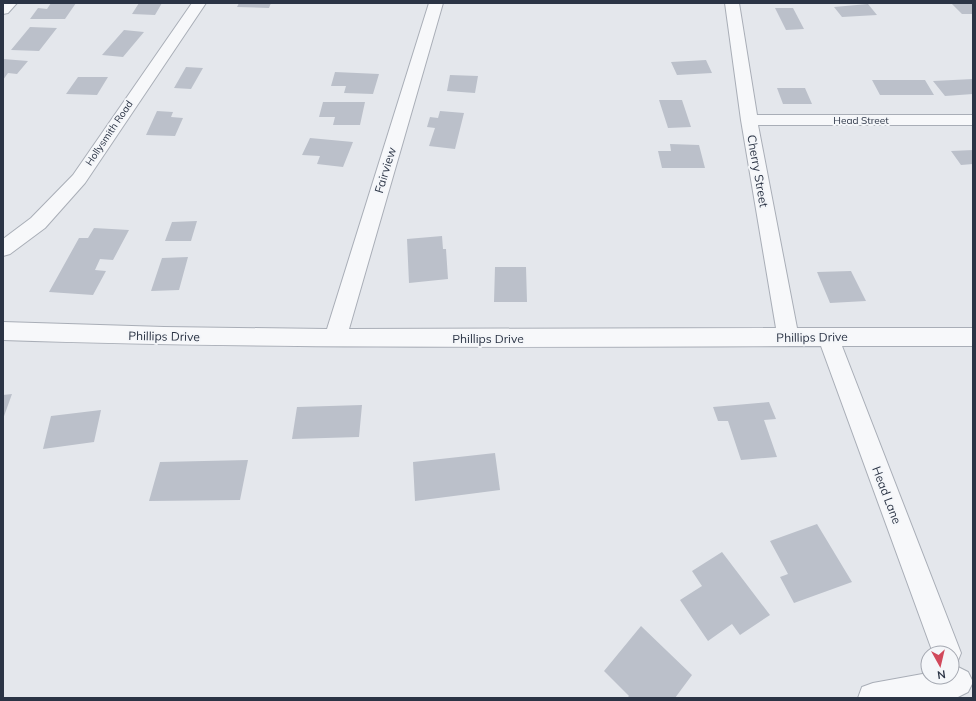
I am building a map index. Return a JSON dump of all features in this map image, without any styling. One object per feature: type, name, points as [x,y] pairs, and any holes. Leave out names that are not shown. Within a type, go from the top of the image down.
[{"type":"street","points":[[3,10],[10,3]]},
{"type":"street","name":"Hollysmith Road","points":[[3,249],[38,222],[79,179],[199,3]]},
{"type":"street","name":"Fairview","points":[[335,338],[436,3]]},
{"type":"street","name":"Cherry Street","points":[[732,3],[749,120],[788,338]]},
{"type":"street","name":"Head Street","points":[[749,120],[973,120]]},
{"type":"street","name":"Phillips Drive","points":[[3,332],[335,338],[788,338],[828,336],[973,337]]},
{"type":"street","name":"Head Lane","points":[[828,336],[944,645]]},
{"type":"street","points":[[873,698],[942,685]]},
{"type":"building","points":[[51,3],[76,3],[65,19],[30,19],[38,8],[47,9]]},
{"type":"building","points":[[139,3],[162,3],[155,15],[132,14]]},
{"type":"building","points":[[239,3],[271,3],[269,8],[237,7]]},
{"type":"building","points":[[951,3],[973,3],[973,14],[962,14]]},
{"type":"building","points":[[868,4],[877,15],[842,17],[834,7]]},
{"type":"building","points":[[775,8],[793,8],[804,29],[786,30]]},
{"type":"building","points":[[30,27],[57,28],[39,51],[11,50]]},
{"type":"building","points":[[124,30],[144,32],[123,57],[102,55]]},
{"type":"building","points":[[3,59],[28,61],[17,74],[8,73],[3,80]]},
{"type":"building","points":[[706,60],[712,73],[677,75],[671,62]]},
{"type":"building","points":[[186,67],[203,68],[191,89],[174,88]]},
{"type":"building","points":[[335,72],[379,74],[373,94],[344,93],[346,86],[331,86]]},
{"type":"building","points":[[450,75],[478,76],[475,93],[447,91]]},
{"type":"building","points":[[78,77],[108,77],[97,95],[66,94]]},
{"type":"building","points":[[973,79],[973,94],[945,96],[933,81]]},
{"type":"building","points":[[872,80],[925,80],[934,95],[880,95]]},
{"type":"building","points":[[777,88],[805,88],[812,104],[783,104]]},
{"type":"building","points":[[659,100],[682,100],[691,127],[668,128]]},
{"type":"building","points":[[323,102],[365,102],[360,125],[333,125],[335,117],[319,117]]},
{"type":"building","points":[[157,111],[173,112],[171,117],[183,118],[175,136],[146,135]]},
{"type":"building","points":[[440,111],[464,113],[455,149],[429,146],[435,128],[427,127],[430,117],[438,118]]},
{"type":"building","points":[[310,138],[353,142],[343,167],[317,164],[320,156],[302,155]]},
{"type":"building","points":[[670,144],[699,145],[705,168],[662,168],[658,151],[671,151]]},
{"type":"building","points":[[973,150],[973,164],[961,165],[951,151]]},
{"type":"building","points":[[197,221],[191,241],[165,241],[172,222]]},
{"type":"building","points":[[94,228],[129,230],[113,260],[100,259],[95,270],[106,271],[93,295],[49,292],[79,238],[88,238]]},
{"type":"building","points":[[442,236],[443,249],[446,249],[448,279],[409,283],[407,239]]},
{"type":"building","points":[[188,257],[179,290],[151,291],[162,258]]},
{"type":"building","points":[[495,267],[526,267],[527,302],[494,302]]},
{"type":"building","points":[[851,271],[866,301],[830,303],[817,272]]},
{"type":"building","points":[[12,394],[3,419],[3,395]]},
{"type":"building","points":[[769,402],[776,419],[764,420],[777,457],[741,460],[728,421],[718,421],[713,407]]},
{"type":"building","points":[[362,405],[359,437],[292,439],[297,407]]},
{"type":"building","points":[[101,410],[94,442],[43,449],[51,416]]},
{"type":"building","points":[[495,453],[500,490],[415,501],[413,462]]},
{"type":"building","points":[[248,460],[240,500],[149,501],[160,462]]},
{"type":"building","points":[[817,524],[852,582],[794,603],[780,577],[788,574],[770,541]]},
{"type":"building","points":[[722,552],[770,615],[740,635],[732,624],[708,641],[680,600],[702,586],[692,571]]},
{"type":"building","points":[[641,626],[692,675],[675,698],[627,698],[629,696],[604,671]]}]
